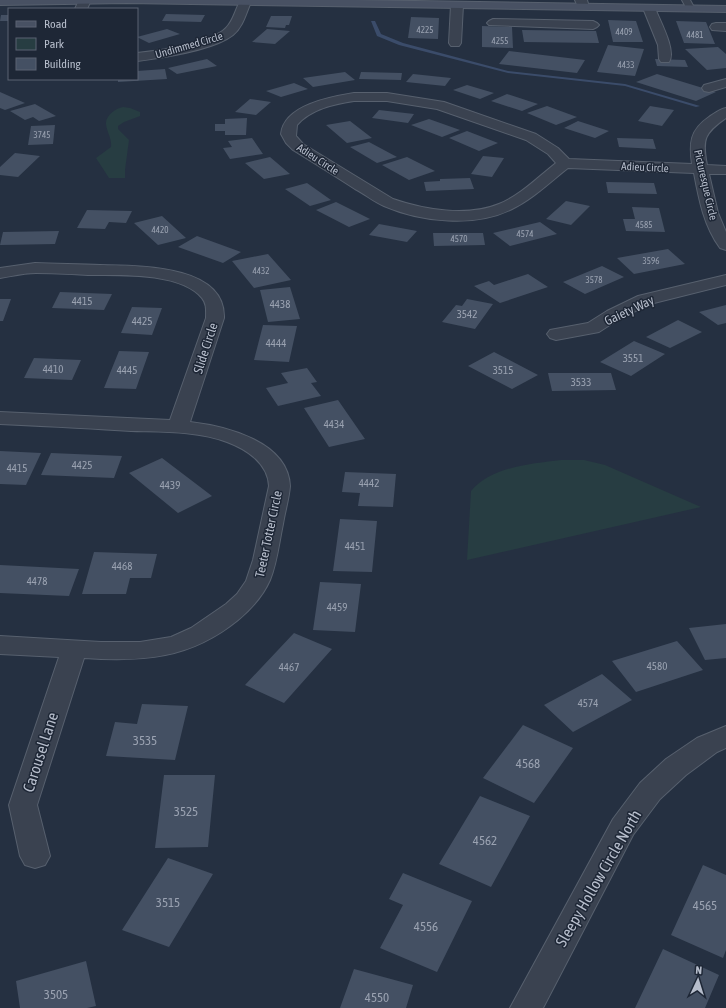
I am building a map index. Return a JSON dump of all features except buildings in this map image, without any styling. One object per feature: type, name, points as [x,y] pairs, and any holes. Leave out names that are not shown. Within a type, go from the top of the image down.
[{"type":"main road","points":[[0,2],[162,0],[542,6],[582,3],[649,8],[688,4],[726,9]]},
{"type":"street","name":"Undimmed Circle","points":[[138,57],[170,52],[221,37],[231,30],[245,2]]},
{"type":"street","points":[[455,43],[457,5]]},
{"type":"street","points":[[542,6],[544,24]]},
{"type":"street","points":[[649,8],[664,45],[666,59]]},
{"type":"street","points":[[493,23],[593,25]]},
{"type":"street","points":[[709,88],[726,83]]},
{"type":"street","name":"Adieu Circle","points":[[565,163],[518,200],[504,208],[484,213],[464,214],[419,212],[388,202],[347,178],[298,147],[287,133],[289,126],[295,119],[314,106],[354,97],[400,98],[439,105],[518,132],[542,143],[565,163],[726,170]]},
{"type":"street","name":"Picturesque Circle","points":[[726,112],[707,125],[700,133],[697,141],[697,150],[713,220],[720,238],[726,245]]},
{"type":"street","name":"Slide Circle","points":[[0,272],[96,263],[161,273],[183,279],[201,287],[210,296],[215,305],[215,318],[178,427]]},
{"type":"street","name":"Gaiety Way","points":[[556,334],[593,328],[613,315],[644,300],[726,280]]},
{"type":"street","name":"Teeter Totter Circle","points":[[0,418],[178,427],[204,429],[227,435],[256,450],[268,460],[278,475],[279,495],[258,583],[241,604],[224,619],[178,644],[150,649],[119,651],[0,645]]},
{"type":"street","name":"Carousel Lane","points":[[35,856],[23,805],[74,649]]},
{"type":"street","name":"Sleepy Hollow Circle North","points":[[526,1008],[623,827],[650,790],[676,767],[707,745],[726,736]]},
{"type":"green space","points":[[123,107],[140,112],[140,116],[118,126],[118,129],[129,140],[125,178],[109,178],[96,158],[111,147],[111,141],[106,124],[107,118],[114,111]]},
{"type":"green space","points":[[561,460],[584,460],[605,465],[701,507],[467,560],[471,491],[490,476],[501,471],[525,465]]},
{"type":"waterway","points":[[373,22],[379,35],[401,44],[508,72],[625,85],[698,106]]}]
